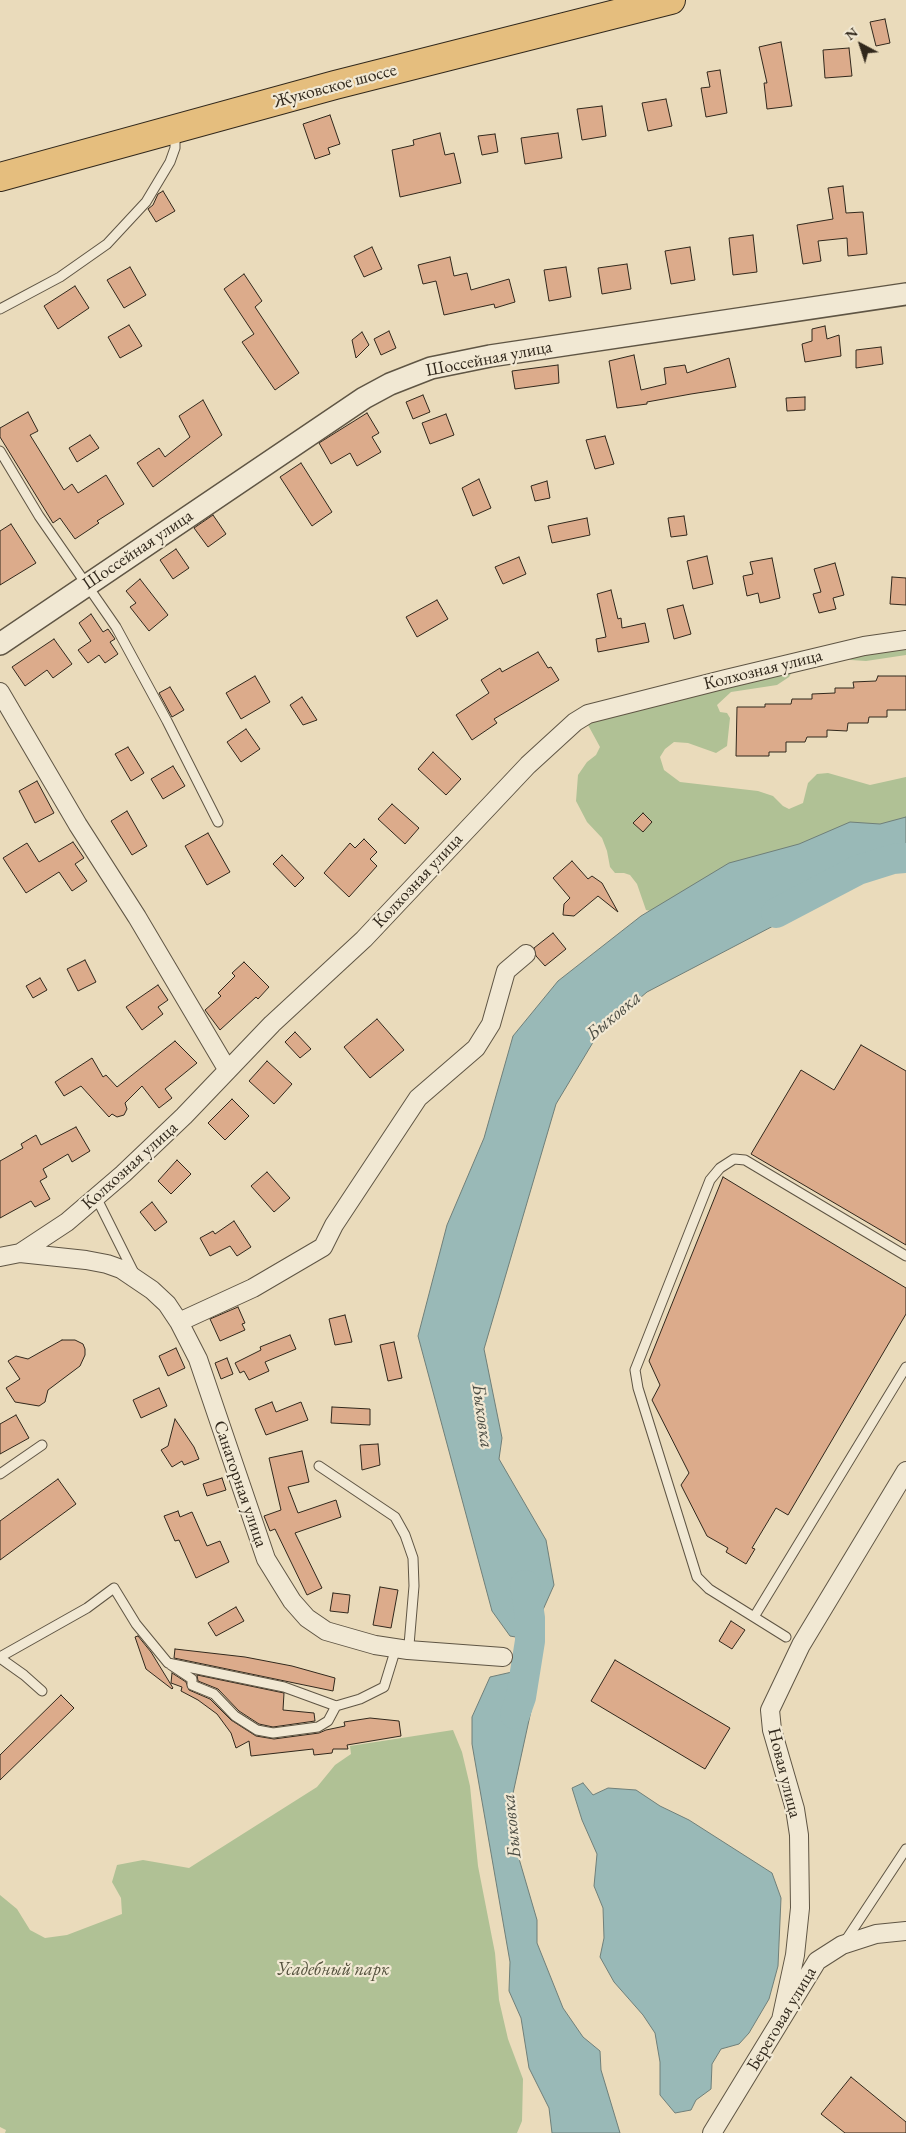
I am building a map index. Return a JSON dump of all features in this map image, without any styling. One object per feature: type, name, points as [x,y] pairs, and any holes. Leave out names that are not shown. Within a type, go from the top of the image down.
[{"type":"main road","name":"Жуковское шоссе","points":[[0,177],[335,85],[671,0]]},
{"type":"street","name":"Шоссейная улица","points":[[0,644],[364,398],[390,384],[431,368],[490,356],[906,294]]},
{"type":"street","name":"Колхозная улица","points":[[0,1257],[20,1253],[67,1222],[184,1116],[227,1070],[364,939],[528,765],[575,722],[588,714],[717,681],[864,646],[906,640]]},
{"type":"street","points":[[0,692],[78,824],[137,917],[227,1070]]},
{"type":"street","points":[[178,1322],[253,1288],[323,1247],[334,1224],[418,1098],[476,1048],[490,1024],[506,971],[526,954]]},
{"type":"street","name":"Санаторная улица","points":[[20,1253],[107,1264],[121,1269],[160,1297],[178,1322],[200,1367],[266,1559],[278,1580],[307,1618],[326,1631],[402,1647],[503,1657]]},
{"type":"street","name":"Новая улица","points":[[781,2020],[794,1955],[800,1908],[799,1835],[794,1809],[772,1730],[770,1710],[801,1645],[906,1472]]},
{"type":"street","name":"Береговая улица","points":[[712,2133],[817,1961],[842,1944],[876,1934],[906,1931]]},
{"type":"lane","points":[[0,309],[60,277],[108,244],[146,202],[170,162],[175,148],[175,128]]},
{"type":"lane","points":[[0,451],[39,516],[116,627],[167,721],[218,822]]},
{"type":"lane","points":[[786,1637],[709,1589],[697,1577],[635,1376],[639,1360],[710,1180],[725,1164],[734,1159],[745,1160],[906,1256]]},
{"type":"lane","points":[[96,1197],[137,1280]]},
{"type":"lane","points":[[754,1617],[906,1367]]},
{"type":"lane","points":[[0,1474],[42,1445]]},
{"type":"lane","points":[[168,1662],[284,1687],[336,1706],[360,1699],[384,1687],[402,1647],[414,1586],[413,1558],[405,1535],[395,1517],[319,1466]]},
{"type":"lane","points":[[42,1691],[0,1657],[87,1608],[114,1588],[136,1624],[168,1662],[192,1679],[192,1685],[214,1694],[235,1716],[257,1730],[273,1733],[318,1727],[328,1721],[336,1706]]},
{"type":"lane","points":[[842,1944],[906,1849]]},
{"type":"green space","points":[[906,634],[906,655],[866,661],[851,660],[843,657]]},
{"type":"green space","points":[[796,665],[789,677],[777,685],[731,692],[717,705],[720,712],[727,713],[730,718],[727,746],[716,753],[688,743],[674,742],[665,749],[660,757],[664,770],[680,782],[758,791],[773,796],[789,809],[803,803],[808,783],[817,774],[828,773],[870,785],[906,777],[906,822],[654,912],[646,910],[637,884],[630,875],[615,873],[610,867],[602,838],[587,822],[576,801],[578,775],[587,762],[596,755],[600,747],[588,725],[595,711],[673,703],[687,693]]},
{"type":"green space","name":"Усадебный парк","points":[[453,1730],[462,1752],[470,1786],[478,1866],[495,1953],[499,2000],[508,2039],[523,2079],[522,2121],[517,2133],[5,2133],[6,2130],[0,2127],[0,1895],[17,1909],[30,1930],[45,1938],[67,1935],[122,1914],[121,1898],[112,1882],[117,1865],[143,1860],[189,1868],[317,1787],[335,1765],[351,1754],[350,1746]]},
{"type":"water","points":[[906,817],[906,849],[866,854],[833,874],[777,924],[647,992],[598,1034],[556,1104],[484,1349],[502,1438],[499,1459],[546,1540],[554,1585],[542,1612],[521,1638],[510,1636],[492,1611],[418,1336],[447,1225],[484,1138],[513,1036],[558,981],[641,916],[729,863],[799,844],[850,822],[880,824]]},
{"type":"water","points":[[512,1672],[529,1677],[536,1688],[512,1798],[515,1845],[537,1920],[537,1943],[563,2008],[583,2037],[600,2051],[601,2070],[620,2133],[552,2133],[549,2108],[529,2068],[521,2018],[509,1991],[510,1962],[472,1744],[472,1717],[490,1677]]},
{"type":"water","points":[[583,1783],[593,1795],[608,1788],[636,1790],[660,1806],[689,1820],[772,1873],[781,1898],[778,1966],[769,1999],[749,2033],[739,2044],[721,2049],[712,2064],[711,2089],[696,2100],[691,2110],[675,2113],[660,2095],[660,2062],[655,2033],[643,2015],[614,1982],[600,1957],[604,1938],[603,1908],[594,1886],[597,1854],[582,1820],[572,1788]]},
{"type":"building","points":[[885,19],[890,43],[876,46],[870,22]]},
{"type":"building","points":[[781,42],[792,106],[767,109],[764,83],[767,83],[759,47]]},
{"type":"building","points":[[849,48],[852,76],[825,78],[823,50]]},
{"type":"building","points":[[720,70],[727,113],[706,117],[701,88],[710,87],[707,72]]},
{"type":"building","points":[[666,99],[672,126],[648,131],[642,103]]},
{"type":"building","points":[[602,106],[606,136],[582,140],[577,109]]},
{"type":"building","points":[[330,115],[340,144],[328,148],[330,154],[315,159],[303,124]]},
{"type":"building","points":[[440,133],[445,155],[454,153],[461,183],[400,197],[392,150],[414,145],[413,140]]},
{"type":"building","points":[[558,133],[562,158],[525,164],[521,138]]},
{"type":"building","points":[[495,134],[498,152],[482,155],[478,136]]},
{"type":"building","points":[[843,186],[846,213],[863,212],[867,254],[848,256],[847,238],[818,241],[821,261],[803,264],[797,225],[833,219],[828,188]]},
{"type":"building","points":[[163,191],[175,211],[156,222],[148,209],[153,205],[158,194]]},
{"type":"building","points":[[753,235],[757,272],[733,275],[729,238]]},
{"type":"building","points":[[372,247],[382,269],[364,277],[354,256]]},
{"type":"building","points":[[690,247],[695,280],[671,284],[665,251]]},
{"type":"building","points":[[450,257],[454,276],[467,273],[471,290],[509,279],[515,302],[495,308],[494,304],[444,315],[436,281],[423,284],[418,265]]},
{"type":"building","points":[[627,264],[631,289],[602,294],[598,268]]},
{"type":"building","points":[[130,267],[146,295],[124,308],[107,280]]},
{"type":"building","points":[[566,267],[571,297],[549,301],[544,270]]},
{"type":"building","points":[[244,274],[262,301],[255,307],[299,373],[275,390],[242,342],[254,334],[224,289]]},
{"type":"building","points":[[75,286],[89,308],[58,329],[44,306]]},
{"type":"building","points":[[129,325],[142,346],[120,358],[108,337]]},
{"type":"building","points":[[825,326],[827,339],[839,335],[841,356],[805,362],[802,344],[812,341],[812,329]]},
{"type":"building","points":[[389,331],[396,348],[381,355],[374,339]]},
{"type":"building","points":[[362,332],[369,345],[356,358],[352,340]]},
{"type":"building","points":[[881,347],[883,364],[856,368],[856,350]]},
{"type":"building","points":[[634,355],[641,390],[666,384],[664,368],[685,365],[687,373],[729,358],[736,387],[617,408],[609,361]]},
{"type":"building","points":[[558,365],[559,383],[515,389],[512,371]]},
{"type":"building","points":[[423,395],[430,412],[413,419],[406,402]]},
{"type":"building","points":[[805,397],[805,410],[787,411],[786,398]]},
{"type":"building","points":[[203,400],[222,435],[153,487],[137,463],[159,448],[165,457],[190,437],[179,416]]},
{"type":"building","points":[[28,412],[38,431],[30,435],[64,490],[72,484],[78,493],[106,475],[124,504],[97,521],[99,523],[75,539],[60,518],[53,523],[0,437],[0,428]]},
{"type":"building","points":[[367,413],[379,433],[372,437],[381,452],[357,466],[350,453],[331,464],[319,443]]},
{"type":"building","points":[[446,414],[454,435],[430,444],[422,423]]},
{"type":"building","points":[[90,435],[99,448],[77,462],[69,448]]},
{"type":"building","points":[[605,436],[614,464],[595,469],[586,440]]},
{"type":"building","points":[[301,463],[332,512],[312,526],[280,477]]},
{"type":"building","points":[[479,479],[491,508],[473,516],[462,488]]},
{"type":"building","points":[[547,481],[550,498],[535,501],[531,486]]},
{"type":"building","points":[[213,515],[226,534],[208,547],[194,528]]},
{"type":"building","points":[[684,516],[687,535],[671,537],[668,518]]},
{"type":"building","points":[[587,518],[590,535],[552,543],[548,526]]},
{"type":"building","points":[[11,524],[36,563],[0,585],[0,531]]},
{"type":"building","points":[[176,549],[189,568],[173,579],[160,560]]},
{"type":"building","points":[[707,556],[713,584],[693,589],[687,561]]},
{"type":"building","points":[[519,557],[526,574],[503,584],[495,567]]},
{"type":"building","points":[[772,558],[780,598],[760,603],[758,593],[747,596],[743,576],[753,574],[750,562]]},
{"type":"building","points":[[835,563],[844,595],[833,598],[836,609],[819,613],[813,594],[821,592],[814,569]]},
{"type":"building","points":[[892,577],[906,578],[906,605],[890,604]]},
{"type":"building","points":[[140,579],[168,615],[149,631],[130,607],[136,603],[126,591]]},
{"type":"building","points":[[611,590],[618,619],[621,618],[622,628],[645,623],[649,642],[598,652],[596,639],[606,637],[597,594]]},
{"type":"building","points":[[437,600],[448,619],[417,637],[406,617]]},
{"type":"building","points":[[683,605],[691,634],[674,639],[667,609]]},
{"type":"building","points":[[91,614],[103,632],[108,629],[115,639],[110,642],[118,654],[105,663],[99,655],[88,663],[78,650],[91,641],[79,623]]},
{"type":"building","points":[[54,639],[72,664],[53,678],[47,670],[25,686],[12,667]]},
{"type":"building","points":[[538,652],[548,668],[551,667],[559,680],[494,719],[497,723],[472,740],[456,715],[489,693],[481,680],[500,668],[502,672]]},
{"type":"building","points":[[255,676],[270,702],[241,719],[226,693]]},
{"type":"building","points":[[878,676],[906,676],[906,710],[887,710],[887,717],[869,717],[868,723],[848,723],[847,731],[827,730],[827,737],[807,737],[805,742],[786,742],[786,752],[769,752],[769,756],[736,756],[737,707],[765,707],[765,704],[791,704],[792,699],[812,699],[812,694],[835,693],[835,688],[854,688],[853,682],[876,681]]},
{"type":"building","points":[[170,687],[184,710],[172,717],[159,693]]},
{"type":"building","points":[[302,697],[317,720],[303,725],[290,705]]},
{"type":"building","points":[[246,729],[260,749],[241,762],[227,742]]},
{"type":"building","points":[[128,747],[144,773],[131,781],[115,754]]},
{"type":"building","points":[[433,752],[461,779],[446,795],[418,769]]},
{"type":"building","points":[[173,766],[185,786],[163,799],[151,779]]},
{"type":"building","points":[[37,781],[54,813],[35,823],[19,791]]},
{"type":"building","points":[[392,804],[419,828],[405,844],[378,819]]},
{"type":"building","points":[[127,811],[147,846],[132,855],[111,821]]},
{"type":"building","points":[[643,813],[652,822],[643,832],[633,823]]},
{"type":"building","points":[[208,833],[230,872],[207,885],[185,846]]},
{"type":"building","points":[[364,839],[377,852],[370,859],[377,866],[349,897],[324,873],[350,843],[355,848]]},
{"type":"building","points":[[73,842],[84,858],[75,864],[87,881],[72,891],[59,872],[26,893],[3,858],[27,843],[39,862]]},
{"type":"building","points":[[282,855],[304,878],[295,887],[273,864]]},
{"type":"building","points":[[572,861],[588,879],[592,876],[602,883],[618,912],[598,896],[574,916],[563,915],[564,904],[570,898],[553,878]]},
{"type":"building","points":[[553,933],[566,949],[545,966],[536,956],[534,948]]},
{"type":"building","points":[[85,960],[96,982],[78,991],[67,969]]},
{"type":"building","points":[[244,962],[269,987],[258,999],[256,997],[220,1030],[205,1010],[221,996],[218,993],[235,976],[232,973]]},
{"type":"building","points":[[40,978],[47,990],[33,998],[26,986]]},
{"type":"building","points":[[158,985],[168,1000],[158,1007],[163,1014],[142,1030],[126,1007]]},
{"type":"building","points":[[377,1019],[404,1050],[370,1078],[344,1047]]},
{"type":"building","points":[[295,1032],[311,1049],[300,1058],[285,1042]]},
{"type":"building","points":[[175,1041],[197,1063],[165,1089],[172,1098],[159,1108],[142,1086],[125,1103],[127,1109],[124,1115],[117,1117],[112,1114],[109,1117],[81,1086],[64,1096],[55,1082],[92,1058],[103,1077],[106,1075],[117,1087]]},
{"type":"building","points":[[861,1045],[906,1071],[906,1245],[751,1154],[801,1070],[834,1090]]},
{"type":"building","points":[[267,1061],[292,1084],[274,1104],[249,1081]]},
{"type":"building","points":[[232,1099],[249,1116],[225,1140],[208,1123]]},
{"type":"building","points":[[76,1127],[90,1151],[72,1162],[68,1154],[43,1169],[47,1177],[40,1181],[50,1199],[35,1207],[31,1201],[0,1218],[0,1161],[23,1148],[21,1144],[36,1135],[41,1145]]},
{"type":"building","points":[[177,1160],[191,1174],[171,1194],[158,1181]]},
{"type":"building","points":[[267,1172],[290,1198],[274,1212],[251,1186]]},
{"type":"building","points":[[723,1177],[906,1288],[906,1314],[788,1515],[776,1508],[752,1548],[755,1549],[746,1564],[726,1552],[728,1548],[707,1536],[681,1485],[689,1473],[652,1400],[660,1385],[649,1361]]},
{"type":"building","points":[[152,1202],[167,1222],[155,1231],[140,1212]]},
{"type":"building","points":[[234,1221],[251,1247],[237,1256],[230,1246],[210,1256],[200,1238],[213,1231],[215,1234]]},
{"type":"building","points":[[238,1307],[245,1323],[242,1324],[245,1330],[220,1341],[210,1319]]},
{"type":"building","points":[[345,1315],[352,1342],[335,1345],[329,1319]]},
{"type":"building","points":[[290,1335],[296,1349],[265,1362],[269,1371],[249,1380],[244,1371],[240,1373],[235,1363],[261,1350],[260,1347]]},
{"type":"building","points":[[62,1340],[75,1340],[83,1344],[85,1355],[80,1366],[48,1390],[45,1402],[39,1406],[15,1402],[6,1388],[20,1379],[8,1361],[16,1356],[28,1359]]},
{"type":"building","points":[[394,1342],[402,1378],[388,1381],[380,1345]]},
{"type":"building","points":[[176,1348],[185,1368],[168,1376],[159,1356]]},
{"type":"building","points":[[227,1358],[233,1374],[221,1379],[215,1363]]},
{"type":"building","points":[[159,1388],[167,1406],[141,1418],[133,1400]]},
{"type":"building","points":[[272,1402],[276,1412],[301,1402],[308,1420],[266,1435],[255,1409]]},
{"type":"building","points":[[332,1407],[370,1409],[370,1425],[331,1423]]},
{"type":"building","points":[[16,1415],[29,1438],[0,1454],[0,1424]]},
{"type":"building","points":[[175,1419],[194,1447],[199,1459],[184,1465],[182,1461],[172,1467],[161,1450],[168,1446]]},
{"type":"building","points":[[378,1444],[380,1465],[362,1470],[360,1445]]},
{"type":"building","points":[[302,1451],[309,1482],[288,1487],[298,1513],[336,1500],[341,1517],[295,1533],[322,1588],[307,1595],[275,1529],[270,1531],[264,1516],[281,1510],[269,1458]]},
{"type":"building","points":[[222,1478],[226,1490],[207,1496],[203,1484]]},
{"type":"building","points":[[58,1479],[76,1504],[0,1560],[0,1521]]},
{"type":"building","points":[[178,1511],[180,1517],[192,1512],[207,1546],[220,1541],[229,1562],[196,1578],[179,1540],[175,1541],[164,1516]]},
{"type":"building","points":[[380,1587],[398,1590],[391,1628],[373,1625]]},
{"type":"building","points":[[333,1593],[350,1595],[348,1613],[330,1611]]},
{"type":"building","points":[[236,1607],[244,1621],[216,1636],[208,1623]]},
{"type":"building","points":[[731,1621],[745,1630],[732,1649],[719,1641]]},
{"type":"building","points":[[138,1636],[151,1652],[172,1689],[146,1669],[135,1637]]},
{"type":"building","points":[[175,1649],[245,1657],[292,1666],[335,1678],[333,1691],[174,1658]]},
{"type":"building","points":[[615,1660],[730,1728],[705,1769],[591,1701]]},
{"type":"building","points":[[172,1673],[186,1682],[189,1690],[210,1699],[231,1720],[256,1736],[274,1739],[319,1733],[345,1726],[344,1722],[370,1718],[399,1721],[401,1736],[347,1745],[348,1749],[333,1749],[332,1753],[314,1755],[313,1749],[251,1756],[249,1741],[236,1748],[231,1733],[217,1714],[198,1700],[181,1691],[182,1687],[171,1683]]},
{"type":"building","points":[[197,1675],[284,1693],[283,1710],[314,1713],[315,1721],[273,1727],[259,1724],[239,1711],[218,1689],[198,1681]]},
{"type":"building","points":[[61,1695],[74,1708],[0,1780],[0,1755]]},
{"type":"building","points":[[851,2077],[906,2122],[906,2133],[845,2133],[821,2114]]},
{"type":"waterway","name":"Быковка","points":[[776,913],[858,870],[893,859],[906,858]]},
{"type":"waterway","name":"Быковка","points":[[515,1714],[521,1697],[530,1641],[530,1618],[525,1585]]}]
